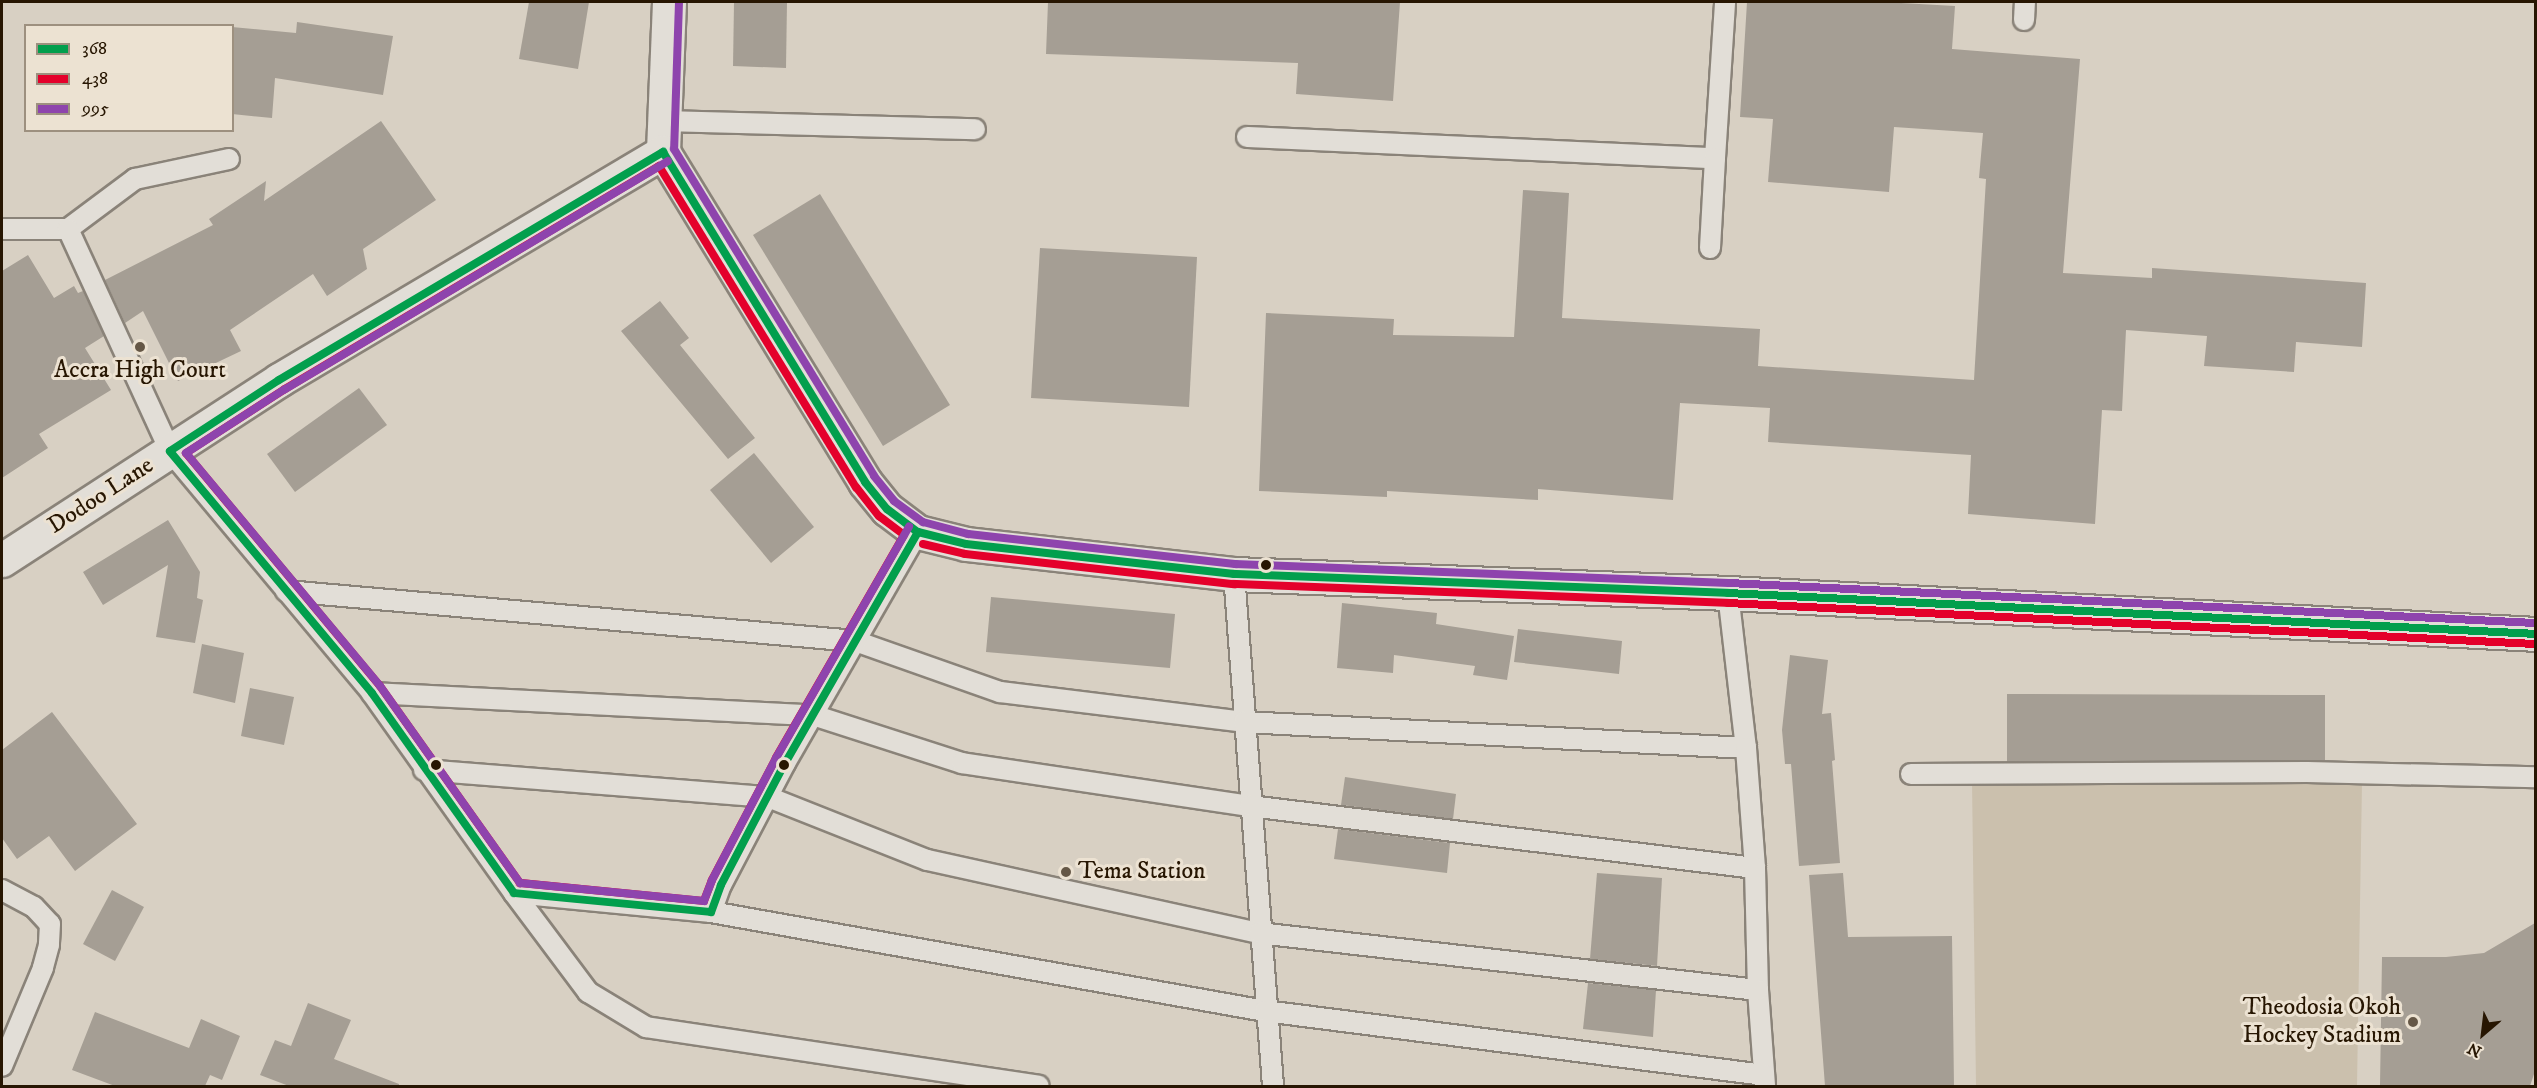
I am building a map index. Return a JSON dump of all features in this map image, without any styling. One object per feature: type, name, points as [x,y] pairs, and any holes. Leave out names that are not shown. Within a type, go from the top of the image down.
[{"type":"street","points":[[669,2],[663,136],[865,482],[887,509],[918,532],[966,544],[1234,574],[1728,593],[2535,634]]},
{"type":"street","name":"Dodoo Lane","points":[[2,560],[279,380],[663,136]]},
{"type":"lane","points":[[1710,248],[1725,2]]},
{"type":"lane","points":[[663,136],[975,129]]},
{"type":"lane","points":[[1247,137],[1715,158]]},
{"type":"lane","points":[[2,229],[68,229],[135,179],[229,159]]},
{"type":"lane","points":[[68,229],[170,451],[372,693],[424,770],[588,992],[646,1027],[1039,1086]]},
{"type":"lane","points":[[711,912],[721,885],[768,797],[918,532]]},
{"type":"lane","points":[[1234,574],[1259,933],[1273,1086]]},
{"type":"lane","points":[[286,591],[855,641],[1000,692],[1244,722],[1746,748]]},
{"type":"lane","points":[[514,893],[711,912],[1265,1011],[1765,1081],[1758,990],[1755,868],[1746,748],[1728,593]]},
{"type":"lane","points":[[372,693],[813,716],[962,763],[1251,806],[1755,868]]},
{"type":"lane","points":[[424,770],[768,797],[927,860],[1259,933],[1758,990]]},
{"type":"lane","points":[[1911,774],[2307,772],[2535,777]]},
{"type":"lane","points":[[2,890],[34,907],[50,924],[49,945],[43,968],[2,1066]]},
{"type":"shaded area","name":"Theodosia Okoh Hockey Stadium","points":[[1972,781],[2362,783],[2357,1086],[1976,1086]]},
{"type":"building","points":[[529,2],[589,2],[578,69],[519,59]]},
{"type":"building","points":[[734,2],[787,2],[786,68],[733,66]]},
{"type":"building","points":[[1048,2],[1400,2],[1393,101],[1296,94],[1298,63],[1046,54]]},
{"type":"building","points":[[1747,2],[1883,2],[1955,6],[1952,49],[2080,59],[2063,273],[2152,278],[2152,268],[2366,283],[2362,347],[2296,342],[2294,372],[2204,366],[2207,336],[2126,330],[2122,411],[2102,410],[2095,524],[1968,514],[1971,455],[1768,442],[1770,408],[1680,403],[1673,500],[1538,489],[1538,500],[1387,491],[1387,497],[1259,491],[1266,313],[1394,319],[1393,335],[1514,337],[1523,190],[1569,193],[1562,318],[1760,329],[1758,366],[1974,380],[1986,179],[1979,178],[1983,133],[1894,127],[1889,192],[1768,182],[1773,119],[1740,117]]},
{"type":"building","points":[[297,22],[393,36],[383,95],[275,78],[272,118],[234,114],[234,27],[296,33]]},
{"type":"building","points":[[381,121],[436,200],[363,249],[367,269],[327,296],[313,274],[230,330],[241,351],[178,381],[143,311],[125,323],[105,280],[213,225],[209,219],[266,181],[264,201]]},
{"type":"building","points":[[820,194],[950,405],[883,446],[753,235]]},
{"type":"building","points":[[1040,248],[1197,257],[1189,407],[1031,398]]},
{"type":"building","points":[[28,255],[54,298],[74,286],[78,293],[83,291],[104,336],[85,348],[111,390],[39,434],[48,448],[2,478],[2,271]]},
{"type":"building","points":[[660,301],[689,338],[680,345],[755,438],[728,459],[621,331]]},
{"type":"building","points":[[359,388],[387,425],[295,492],[267,454]]},
{"type":"building","points":[[754,453],[814,527],[771,563],[710,490]]},
{"type":"building","points":[[168,520],[200,572],[197,598],[203,600],[195,643],[156,637],[168,565],[103,605],[83,572]]},
{"type":"building","points":[[991,597],[1175,614],[1170,668],[986,652]]},
{"type":"building","points":[[1342,603],[1437,613],[1436,624],[1514,636],[1507,680],[1473,675],[1475,666],[1394,655],[1393,673],[1337,668]]},
{"type":"building","points":[[1518,629],[1622,641],[1619,674],[1514,662]]},
{"type":"building","points":[[202,644],[244,653],[235,703],[193,693]]},
{"type":"building","points":[[1790,655],[1828,660],[1822,714],[1831,713],[1835,760],[1832,761],[1840,863],[1799,866],[1791,764],[1785,764],[1782,730]]},
{"type":"building","points":[[250,688],[294,697],[284,745],[241,736]]},
{"type":"building","points":[[2007,694],[2325,695],[2325,760],[2007,762]]},
{"type":"building","points":[[52,712],[137,824],[75,871],[49,836],[17,859],[2,838],[2,750]]},
{"type":"building","points":[[1345,777],[1456,794],[1453,819],[1341,805]]},
{"type":"building","points":[[1338,829],[1450,843],[1447,873],[1334,859]]},
{"type":"building","points":[[1597,873],[1662,878],[1657,966],[1590,959]]},
{"type":"building","points":[[1843,873],[1848,937],[1952,936],[1954,1086],[1825,1086],[1809,875]]},
{"type":"building","points":[[112,890],[144,907],[115,961],[83,944]]},
{"type":"building","points":[[2535,923],[2535,1071],[2530,1086],[2380,1086],[2382,957],[2446,957],[2484,953]]},
{"type":"building","points":[[1588,983],[1656,990],[1653,1037],[1583,1029]]},
{"type":"building","points":[[308,1003],[351,1020],[334,1059],[399,1084],[399,1086],[289,1086],[260,1075],[275,1040],[291,1046]]},
{"type":"building","points":[[95,1012],[189,1048],[201,1019],[240,1036],[222,1080],[210,1075],[205,1086],[115,1086],[72,1070]]},
{"type":"transit line","name":"995","points":[[679,2],[674,149],[874,476],[894,501],[923,522],[968,534],[1235,564],[1729,583],[2536,623]]},
{"type":"transit line","name":"368","points":[[663,152],[865,482],[887,509],[918,532],[785,763],[721,885],[711,912],[514,893],[372,693],[170,451],[279,380],[663,152]]},
{"type":"transit line","name":"995","points":[[668,161],[285,389],[186,453],[380,686],[520,883],[704,901],[712,880],[776,758],[909,527]]},
{"type":"transit line","name":"438","points":[[659,166],[856,487],[879,516],[904,535],[776,758],[712,880],[704,901],[520,883],[380,686],[186,453],[285,389],[659,166]]},
{"type":"transit line","name":"368","points":[[918,532],[966,544],[1234,574],[1728,593],[2536,634]]},
{"type":"transit line","name":"438","points":[[923,544],[965,554],[1234,584],[1728,603],[2535,644]]},
{"type":"place","name":"Accra High Court","points":[[140,347]]},
{"type":"place","name":"Tema Station","points":[[1066,872]]},
{"type":"place","name":"Theodosia Okoh Hockey Stadium","points":[[2413,1022]]}]
